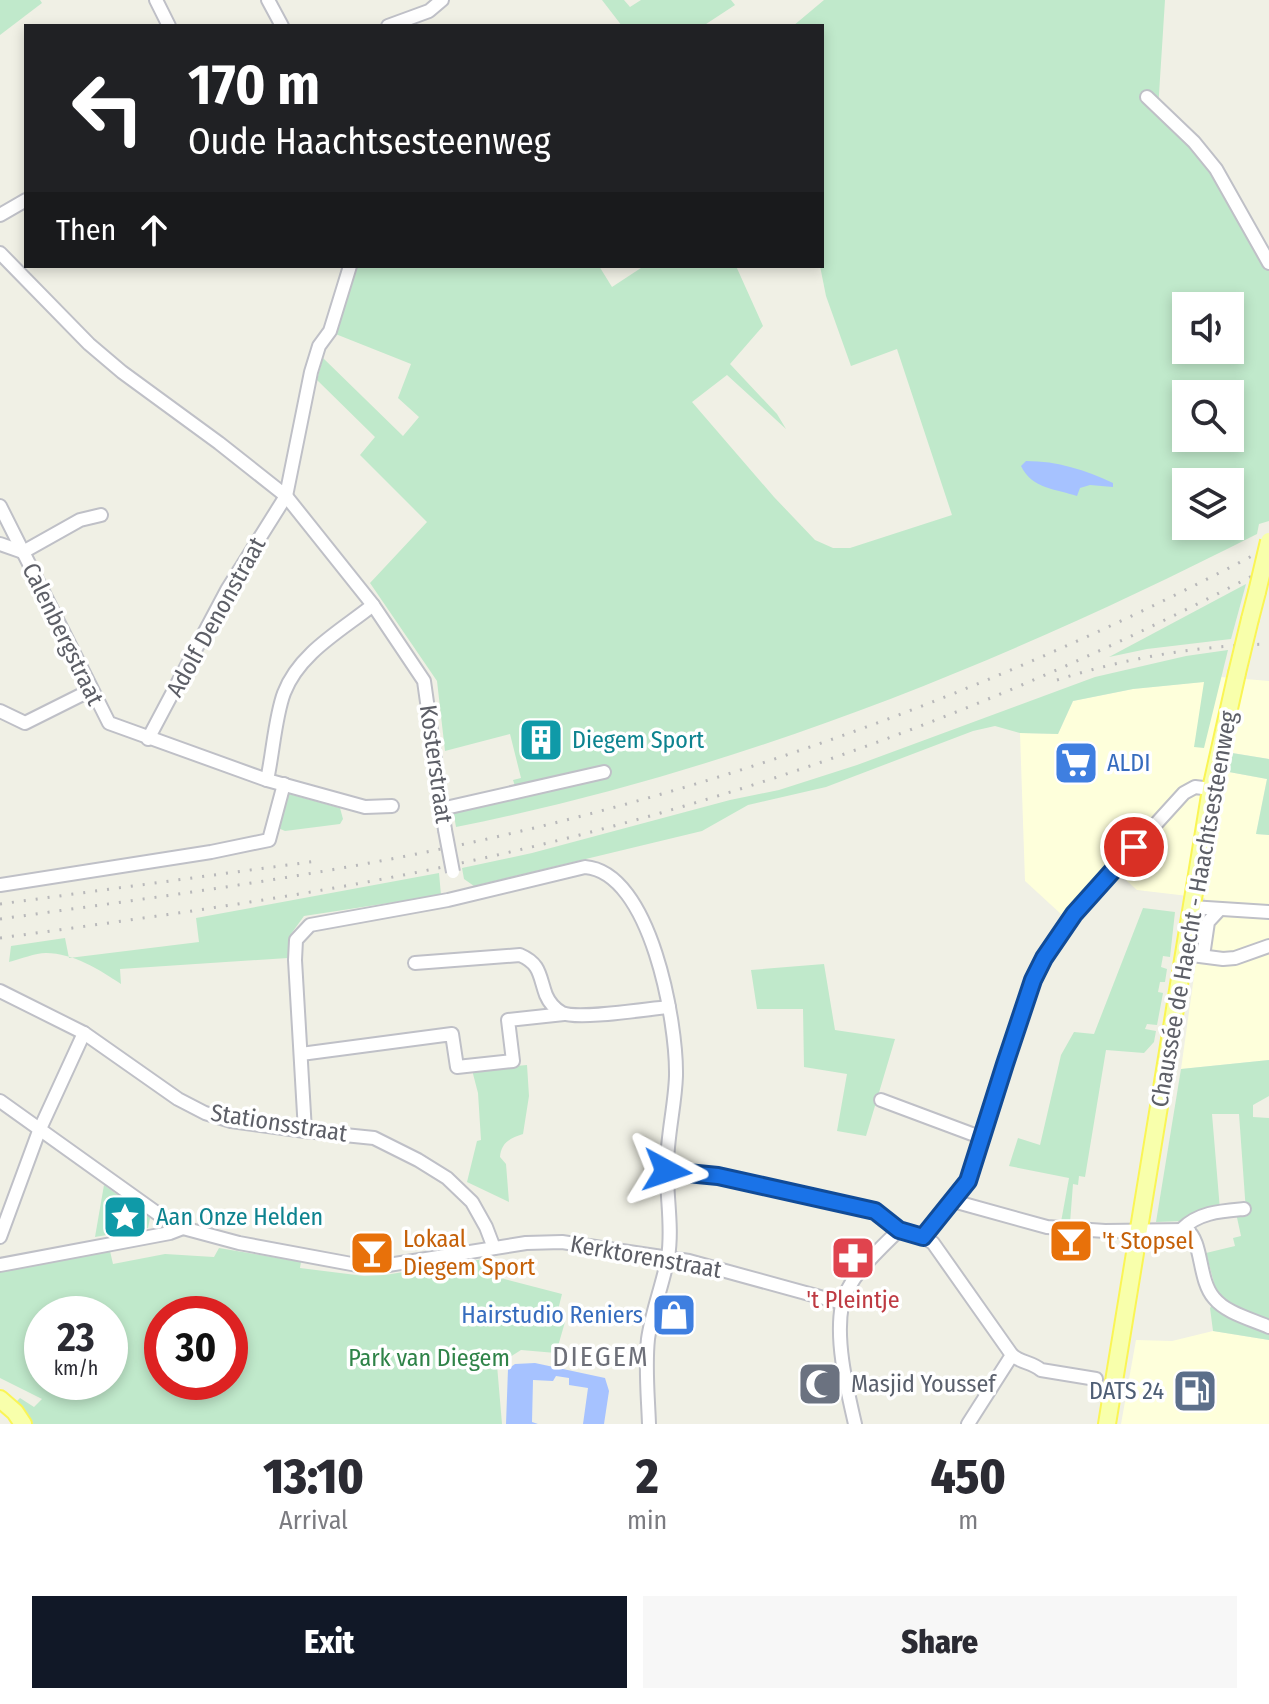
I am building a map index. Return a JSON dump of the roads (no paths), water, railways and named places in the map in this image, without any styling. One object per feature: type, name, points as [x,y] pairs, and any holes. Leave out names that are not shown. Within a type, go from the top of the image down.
[{"type":"main road","name":"Chaussée de Haecht - Haachtsesteenweg","points":[[1107,1424],[1211,789],[1237,673],[1257,605],[1269,541]]},
{"type":"main road","points":[[0,1399],[23,1424]]},
{"type":"street","points":[[156,0],[168,24]]},
{"type":"street","points":[[268,0],[281,24]]},
{"type":"street","points":[[393,24],[429,11],[442,0]]},
{"type":"street","points":[[425,24],[429,11]]},
{"type":"street","points":[[1147,97],[1183,130],[1216,169],[1269,263]]},
{"type":"street","points":[[0,215],[24,201]]},
{"type":"street","name":"Kosterstraat","points":[[0,253],[89,344],[286,496],[373,605],[424,681],[441,809],[458,897]]},
{"type":"street","points":[[286,496],[311,372],[319,346],[330,331],[349,268]]},
{"type":"street","name":"Adolf Denonstraat","points":[[148,739],[227,590],[286,496]]},
{"type":"street","name":"Calenbergstraat","points":[[0,506],[109,723],[267,780],[365,807],[392,806]]},
{"type":"street","points":[[0,544],[23,552],[80,520],[101,515]]},
{"type":"street","points":[[267,780],[284,693],[295,672],[309,655],[373,605]]},
{"type":"street","points":[[0,711],[25,723],[91,690]]},
{"type":"street","points":[[441,809],[604,772]]},
{"type":"street","points":[[0,885],[269,840],[284,784]]},
{"type":"street","points":[[923,1237],[968,1181],[1033,980],[1044,958],[1074,914],[1184,793],[1195,787],[1211,789]]},
{"type":"street","points":[[305,1131],[296,940],[310,925],[458,897],[585,867],[599,869],[615,881],[641,916],[655,949],[669,1007],[676,1073],[667,1171],[668,1258],[648,1340],[649,1424]]},
{"type":"street","points":[[1191,907],[1269,912]]},
{"type":"street","points":[[1203,956],[1208,922],[1220,909]]},
{"type":"street","points":[[1184,954],[1235,958],[1269,946]]},
{"type":"street","points":[[415,963],[520,955],[532,960],[541,975],[547,998],[564,1014]]},
{"type":"street","name":"Stationsstraat","points":[[0,991],[84,1033],[178,1099],[205,1113],[231,1121],[374,1138],[460,1188],[479,1213],[494,1248]]},
{"type":"street","points":[[301,1054],[452,1034],[457,1067],[513,1061],[508,1020],[669,1007]]},
{"type":"street","points":[[0,1237],[39,1131],[84,1033]]},
{"type":"street","points":[[881,1100],[980,1137]]},
{"type":"street","points":[[0,1101],[168,1221],[183,1228]]},
{"type":"street","points":[[667,1171],[718,1176],[875,1211],[899,1230],[933,1243],[1012,1355],[1021,1363],[1034,1364],[1041,1370],[1096,1379]]},
{"type":"street","points":[[953,1201],[1047,1227],[1140,1231],[1182,1229],[1193,1235],[1204,1282],[1215,1300],[1269,1327]]},
{"type":"street","points":[[1182,1229],[1194,1219],[1211,1213],[1244,1209]]},
{"type":"street","points":[[0,1265],[183,1228]]},
{"type":"street","name":"Kerktorenstraat","points":[[183,1228],[239,1243],[357,1265],[382,1266],[550,1241],[689,1261],[842,1303]]},
{"type":"street","points":[[855,1424],[842,1352],[842,1303],[863,1265],[899,1230]]},
{"type":"street","points":[[968,1424],[1012,1355]]},
{"type":"water","points":[[1026,461],[1071,467],[1113,483],[1113,487],[1090,485],[1080,488],[1077,496],[1053,489],[1038,484],[1026,474],[1021,466]]},
{"type":"water","points":[[535,1363],[605,1378],[609,1391],[604,1424],[583,1424],[588,1388],[569,1385],[569,1378],[556,1376],[553,1381],[533,1380],[532,1422],[538,1424],[506,1424],[508,1369],[515,1364]]},
{"type":"railway","points":[[0,919],[235,886],[411,855],[573,818],[676,790],[778,758],[978,683],[1174,596],[1269,547]]},
{"type":"railway","points":[[0,938],[357,884],[475,860],[680,807],[782,776],[981,702],[1078,660],[1269,567]]},
{"type":"railway","points":[[1057,680],[1162,654],[1269,644]]},
{"type":"railway","points":[[0,904],[317,861]]},
{"type":"place","name":"Diegem Sport","points":[[541,740]]},
{"type":"place","name":"ALDI","points":[[1076,763]]},
{"type":"place","name":"Aan Onze Helden","points":[[125,1217]]},
{"type":"place","name":"'t Stopsel","points":[[1071,1241]]},
{"type":"place","name":"Lokaal Diegem Sport","points":[[372,1253]]},
{"type":"place","name":"'t Pleintje","points":[[853,1258]]},
{"type":"place","name":"Hairstudio Reniers","points":[[674,1315]]},
{"type":"place","name":"Masjid Youssef","points":[[820,1384]]},
{"type":"place","name":"DATS 24","points":[[1195,1391]]},
{"type":"district","name":"DIEGEM","points":[[601,1356]]},
{"type":"park label","name":"Park van Diegem","points":[[429,1358]]}]
